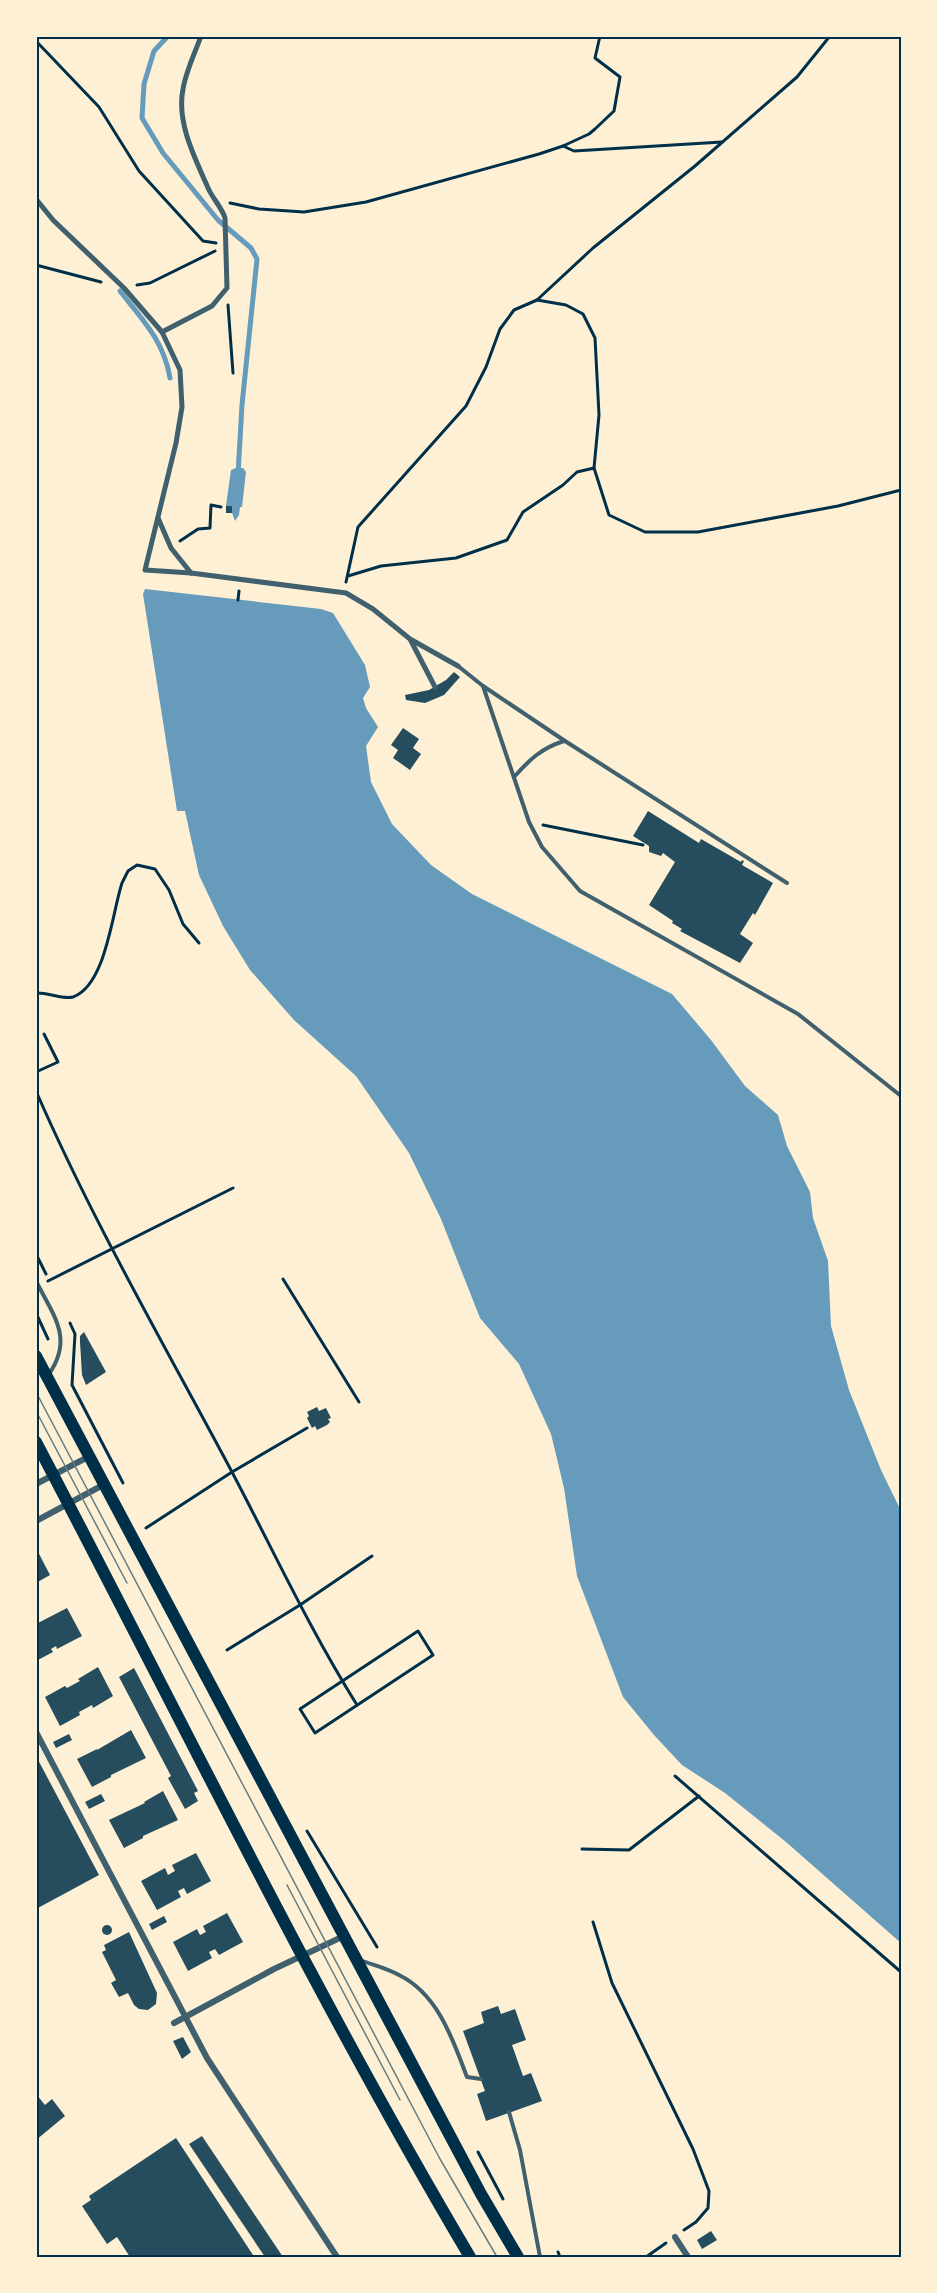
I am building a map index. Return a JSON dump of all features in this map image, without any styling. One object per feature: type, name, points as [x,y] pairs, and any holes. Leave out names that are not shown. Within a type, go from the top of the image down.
[{"type":"main road","points":[[36,1356],[481,2194],[518,2257]]},
{"type":"main road","points":[[36,1442],[238,1835],[427,2184],[470,2257]]},
{"type":"street","points":[[162,332],[212,306],[227,288],[225,218],[223,211],[214,200],[188,137],[181,111],[183,89],[201,36]]},
{"type":"street","points":[[36,199],[53,220],[124,288],[162,332],[180,370],[182,406],[176,443],[145,570],[190,573],[346,593],[373,609],[410,639],[458,666]]},
{"type":"street","points":[[158,517],[171,548],[190,573]]},
{"type":"street","points":[[410,639],[435,687]]},
{"type":"street","points":[[36,1484],[88,1457]]},
{"type":"street","points":[[36,1521],[103,1485]]},
{"type":"street","points":[[36,1732],[207,2058],[337,2257]]},
{"type":"street","points":[[174,2023],[274,1969],[344,1936]]},
{"type":"street","points":[[675,2236],[688,2257]]},
{"type":"lane","points":[[458,666],[483,686],[565,741],[787,883]]},
{"type":"lane","points":[[483,686],[529,822],[542,847],[579,891],[798,1014],[901,1096]]},
{"type":"lane","points":[[515,776],[534,755],[548,746],[565,741]]},
{"type":"lane","points":[[36,1281],[62,1336],[58,1360],[46,1377]]},
{"type":"lane","points":[[356,1958],[398,1974],[421,1992],[447,2026],[466,2077],[481,2079]]},
{"type":"lane","points":[[509,2112],[520,2150],[540,2257]]},
{"type":"path","points":[[214,200],[259,209],[304,212],[366,202],[563,146],[589,134],[614,111],[620,77],[595,58],[600,36]]},
{"type":"path","points":[[346,593],[347,576],[358,527],[466,406],[486,367],[500,329],[514,310],[537,300],[593,248],[723,142],[797,77],[830,36]]},
{"type":"path","points":[[36,41],[99,106],[139,171],[203,242],[227,242]]},
{"type":"path","points":[[901,57],[901,86]]},
{"type":"path","points":[[563,146],[574,151],[723,142]]},
{"type":"path","points":[[36,265],[124,288],[150,283],[227,242]]},
{"type":"path","points":[[223,292],[229,308],[232,374]]},
{"type":"path","points":[[537,300],[566,304],[583,314],[595,338],[599,415],[594,468],[609,514],[645,532],[698,532],[838,506],[901,490]]},
{"type":"path","points":[[347,576],[381,566],[456,558],[507,540],[523,512],[563,485],[577,472],[594,468]]},
{"type":"path","points":[[171,548],[198,529],[210,528],[211,505],[221,507]]},
{"type":"path","points":[[238,600],[240,586]]},
{"type":"path","points":[[529,822],[643,845]]},
{"type":"path","points":[[36,993],[72,998],[88,988],[102,960],[122,882],[128,871],[137,865],[155,869],[169,890],[183,924],[199,943]]},
{"type":"path","points":[[36,1072],[58,1062],[44,1034]]},
{"type":"path","points":[[36,1091],[111,1250],[232,1472],[300,1605],[357,1705]]},
{"type":"path","points":[[39,1286],[233,1188]]},
{"type":"path","points":[[283,1279],[359,1402]]},
{"type":"path","points":[[36,1313],[51,1343]]},
{"type":"path","points":[[146,1528],[232,1472],[307,1428]]},
{"type":"path","points":[[227,1650],[300,1605],[372,1556]]},
{"type":"path","points":[[418,1631],[433,1654],[315,1733],[300,1709],[342,1680],[418,1631]]},
{"type":"path","points":[[675,1776],[901,1972]]},
{"type":"path","points":[[582,1849],[629,1850],[699,1796]]},
{"type":"path","points":[[302,1822],[377,1947]]},
{"type":"path","points":[[593,1922],[612,1983],[693,2149],[709,2191],[708,2208],[696,2222],[646,2257]]},
{"type":"path","points":[[558,2252],[560,2257]]},
{"type":"water","points":[[243,468],[246,472],[242,507],[235,521],[232,507],[226,506],[231,470]]},
{"type":"water","points":[[145,589],[321,609],[333,613],[365,665],[370,687],[363,698],[366,708],[378,727],[366,746],[371,782],[392,824],[431,865],[472,894],[672,994],[711,1040],[745,1086],[778,1115],[787,1146],[810,1192],[813,1218],[828,1261],[831,1326],[849,1390],[881,1470],[901,1511],[901,1943],[786,1842],[725,1793],[682,1765],[623,1697],[577,1576],[564,1488],[551,1434],[519,1364],[480,1318],[441,1219],[409,1153],[356,1076],[294,1020],[250,970],[223,926],[199,875],[185,811],[177,811],[143,594]]},
{"type":"building","points":[[226,506],[232,506],[232,513],[226,513]]},
{"type":"building","points":[[454,672],[460,677],[444,695],[425,703],[406,700],[405,695],[429,690],[446,680]]},
{"type":"building","points":[[403,728],[419,739],[413,748],[421,754],[410,770],[393,758],[398,750],[391,745]]},
{"type":"building","points":[[648,811],[699,843],[701,839],[741,862],[744,861],[742,865],[773,883],[755,915],[753,913],[740,934],[753,943],[740,963],[680,931],[682,929],[672,923],[673,921],[649,905],[675,862],[663,853],[661,856],[649,852],[649,846],[633,836]]},
{"type":"building","points":[[84,1332],[106,1372],[86,1385],[82,1375],[80,1342],[80,1336]]},
{"type":"building","points":[[317,1407],[319,1411],[326,1408],[331,1418],[328,1419],[330,1422],[327,1425],[317,1430],[315,1426],[312,1428],[307,1412]]},
{"type":"building","points":[[36,1548],[50,1575],[36,1583]]},
{"type":"building","points":[[67,1608],[82,1636],[57,1649],[56,1646],[51,1649],[53,1652],[36,1661],[36,1624]]},
{"type":"building","points":[[98,1667],[113,1696],[93,1708],[92,1705],[79,1712],[80,1715],[60,1726],[45,1697],[80,1681],[78,1679]]},
{"type":"building","points":[[134,1668],[198,1791],[194,1793],[198,1801],[185,1809],[168,1778],[171,1776],[119,1677]]},
{"type":"building","points":[[131,1730],[146,1758],[92,1787],[77,1759]]},
{"type":"building","points":[[69,1734],[72,1740],[56,1748],[53,1742]]},
{"type":"building","points":[[36,1756],[99,1875],[36,1909]]},
{"type":"building","points":[[163,1791],[178,1820],[143,1836],[124,1848],[109,1820],[145,1803]]},
{"type":"building","points":[[101,1794],[105,1801],[89,1809],[85,1802]]},
{"type":"building","points":[[196,1853],[211,1881],[187,1894],[184,1888],[178,1891],[181,1897],[157,1910],[141,1881],[165,1868],[168,1875],[175,1871],[172,1865]]},
{"type":"building","points":[[227,1913],[243,1942],[219,1955],[215,1949],[209,1952],[212,1958],[188,1971],[173,1942],[197,1929],[200,1935],[206,1932],[203,1926]]},
{"type":"building","points":[[164,1916],[167,1922],[152,1930],[149,1924]]},
{"type":"building","points":[[107,1925],[112,1930],[107,1935],[102,1930]]},
{"type":"building","points":[[129,1932],[157,1993],[156,2004],[148,2010],[139,2009],[134,2005],[128,1993],[119,1997],[111,1983],[116,1980],[102,1952],[106,1950],[104,1945]]},
{"type":"building","points":[[498,2006],[501,2014],[515,2009],[526,2040],[512,2045],[523,2076],[531,2073],[542,2101],[486,2121],[477,2094],[485,2091],[463,2031],[484,2023],[481,2012]]},
{"type":"building","points":[[183,2037],[191,2052],[182,2059],[173,2041]]},
{"type":"building","points":[[36,2094],[45,2105],[52,2099],[65,2116],[36,2140]]},
{"type":"building","points":[[202,2136],[283,2257],[265,2257],[189,2144]]},
{"type":"building","points":[[176,2138],[253,2255],[250,2257],[130,2257],[117,2237],[107,2244],[82,2206],[91,2200],[89,2196]]},
{"type":"building","points":[[711,2231],[717,2240],[702,2249],[697,2240]]},
{"type":"waterway","points":[[168,36],[154,51],[144,84],[142,118],[163,153],[218,220],[251,248],[257,259],[242,405],[238,474]]},
{"type":"waterway","points":[[120,291],[144,321],[157,342],[163,353],[170,378]]},
{"type":"tram line","points":[[36,1392],[440,2159],[497,2257]]},
{"type":"tram line","points":[[36,1411],[127,1583]]},
{"type":"tram line","points":[[287,1885],[400,2100]]}]
